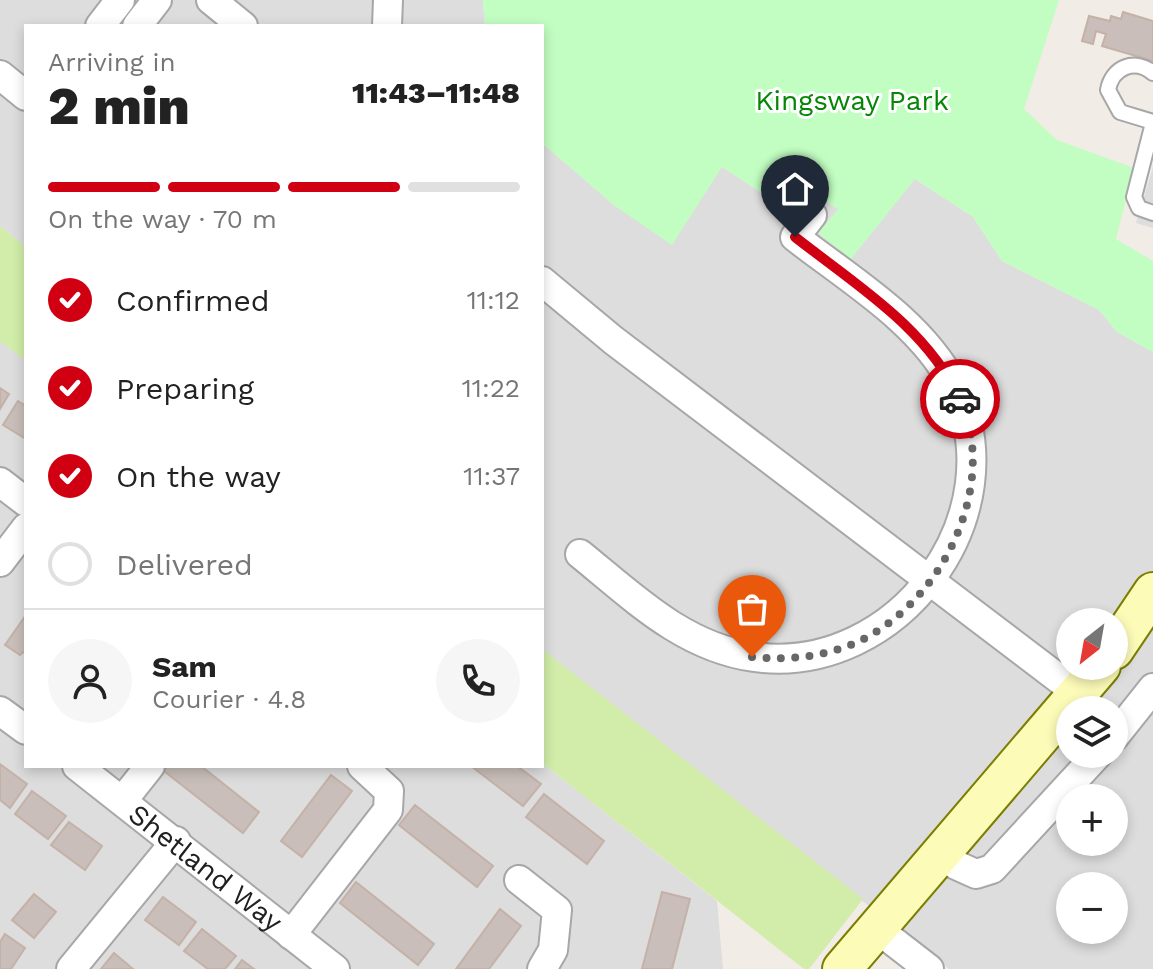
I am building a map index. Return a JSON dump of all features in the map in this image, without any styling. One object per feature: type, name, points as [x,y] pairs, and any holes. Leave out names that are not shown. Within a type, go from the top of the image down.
[{"type":"main road","points":[[1128,629],[1153,592]]},
{"type":"main road","points":[[842,969],[1090,680]]},
{"type":"street","points":[[102,24],[120,0]]},
{"type":"street","points":[[139,24],[157,0]]},
{"type":"street","points":[[211,0],[241,24]]},
{"type":"street","points":[[387,24],[388,0]]},
{"type":"street","points":[[0,75],[24,94]]},
{"type":"street","points":[[580,554],[674,629],[710,647],[752,657],[786,660],[817,656],[851,645],[889,621],[929,582],[953,545],[973,481],[967,414],[931,350],[902,320],[795,237],[812,215]]},
{"type":"street","points":[[544,283],[613,340],[929,582],[1056,659]]},
{"type":"street","points":[[0,482],[24,500]]},
{"type":"street","points":[[0,562],[24,531]]},
{"type":"street","points":[[1128,719],[1153,688]]},
{"type":"street","points":[[0,711],[24,729]]},
{"type":"street","name":"Shetland Way","points":[[80,768],[335,969]]},
{"type":"street","points":[[123,800],[148,768]]},
{"type":"street","points":[[291,935],[388,810],[389,791],[364,768]]},
{"type":"street","points":[[940,852],[956,865],[976,874],[992,869],[1085,768]]},
{"type":"street","points":[[71,969],[176,841]]},
{"type":"street","points":[[519,880],[557,910],[553,950],[542,969]]},
{"type":"street","points":[[876,928],[929,969]]},
{"type":"lane","points":[[1153,73],[1144,67],[1128,66],[1114,75],[1108,90],[1120,112],[1153,123],[1134,197],[1139,208],[1153,213]]},
{"type":"shaded area","points":[[0,0],[483,0],[485,24],[24,24],[24,245],[0,226]]},
{"type":"shaded area","points":[[544,145],[615,206],[722,167],[793,213],[809,192],[839,209],[915,179],[973,217],[1002,261],[1099,310],[1117,332],[1153,352],[1153,969],[949,969],[544,651]]},
{"type":"shaded area","points":[[1153,167],[1153,228],[1136,223]]},
{"type":"shaded area","points":[[0,341],[24,359],[24,768],[544,768],[544,765],[717,901],[723,969],[0,969]]},
{"type":"green space","name":"Kingsway Park","points":[[483,0],[1059,0],[1024,109],[1057,140],[1134,168],[1116,239],[1153,261],[1153,352],[1117,332],[1099,310],[1002,261],[973,217],[915,179],[851,259],[818,233],[838,209],[809,192],[794,214],[722,167],[672,245],[615,206],[544,145],[544,24],[485,24]]},
{"type":"green space","points":[[0,226],[24,245],[24,359],[0,341]]},
{"type":"green space","points":[[544,651],[863,899],[809,969],[804,969],[544,765]]},
{"type":"building","points":[[1123,12],[1153,21],[1153,61],[1102,46],[1106,34],[1096,31],[1093,44],[1082,41],[1089,16],[1110,21],[1111,16],[1121,19]]},
{"type":"building","points":[[0,388],[9,394],[0,409]]},
{"type":"building","points":[[18,401],[24,405],[24,438],[3,425]]},
{"type":"building","points":[[24,618],[24,653],[20,655],[5,645]]},
{"type":"building","points":[[0,764],[27,784],[10,808],[0,800]]},
{"type":"building","points":[[166,768],[204,768],[259,812],[243,833],[164,771]]},
{"type":"building","points":[[474,768],[520,768],[541,784],[523,806]]},
{"type":"building","points":[[331,775],[352,791],[302,857],[281,841]]},
{"type":"building","points":[[32,791],[66,816],[48,839],[15,814]]},
{"type":"building","points":[[544,794],[604,841],[587,864],[526,817]]},
{"type":"building","points":[[415,805],[493,866],[477,887],[399,825]]},
{"type":"building","points":[[69,822],[102,846],[85,870],[51,845]]},
{"type":"building","points":[[356,882],[434,944],[418,965],[340,903]]},
{"type":"building","points":[[662,892],[690,899],[672,969],[642,969]]},
{"type":"building","points":[[34,894],[56,912],[34,938],[12,920]]},
{"type":"building","points":[[163,897],[196,922],[179,945],[145,920]]},
{"type":"building","points":[[500,909],[521,926],[489,969],[456,969]]},
{"type":"building","points":[[202,929],[236,956],[225,969],[208,969],[184,951]]},
{"type":"building","points":[[5,934],[25,948],[11,969],[0,969],[0,942]]},
{"type":"building","points":[[114,953],[133,969],[101,969]]},
{"type":"building","points":[[242,960],[254,969],[235,969]]},
{"type":"way so far","points":[[752,657],[786,660],[817,656],[851,645],[880,628],[907,606],[929,582],[953,545],[973,481],[973,449],[967,414],[960,399]]},
{"type":"route","points":[[795,237],[902,320],[931,350],[960,399]]}]
